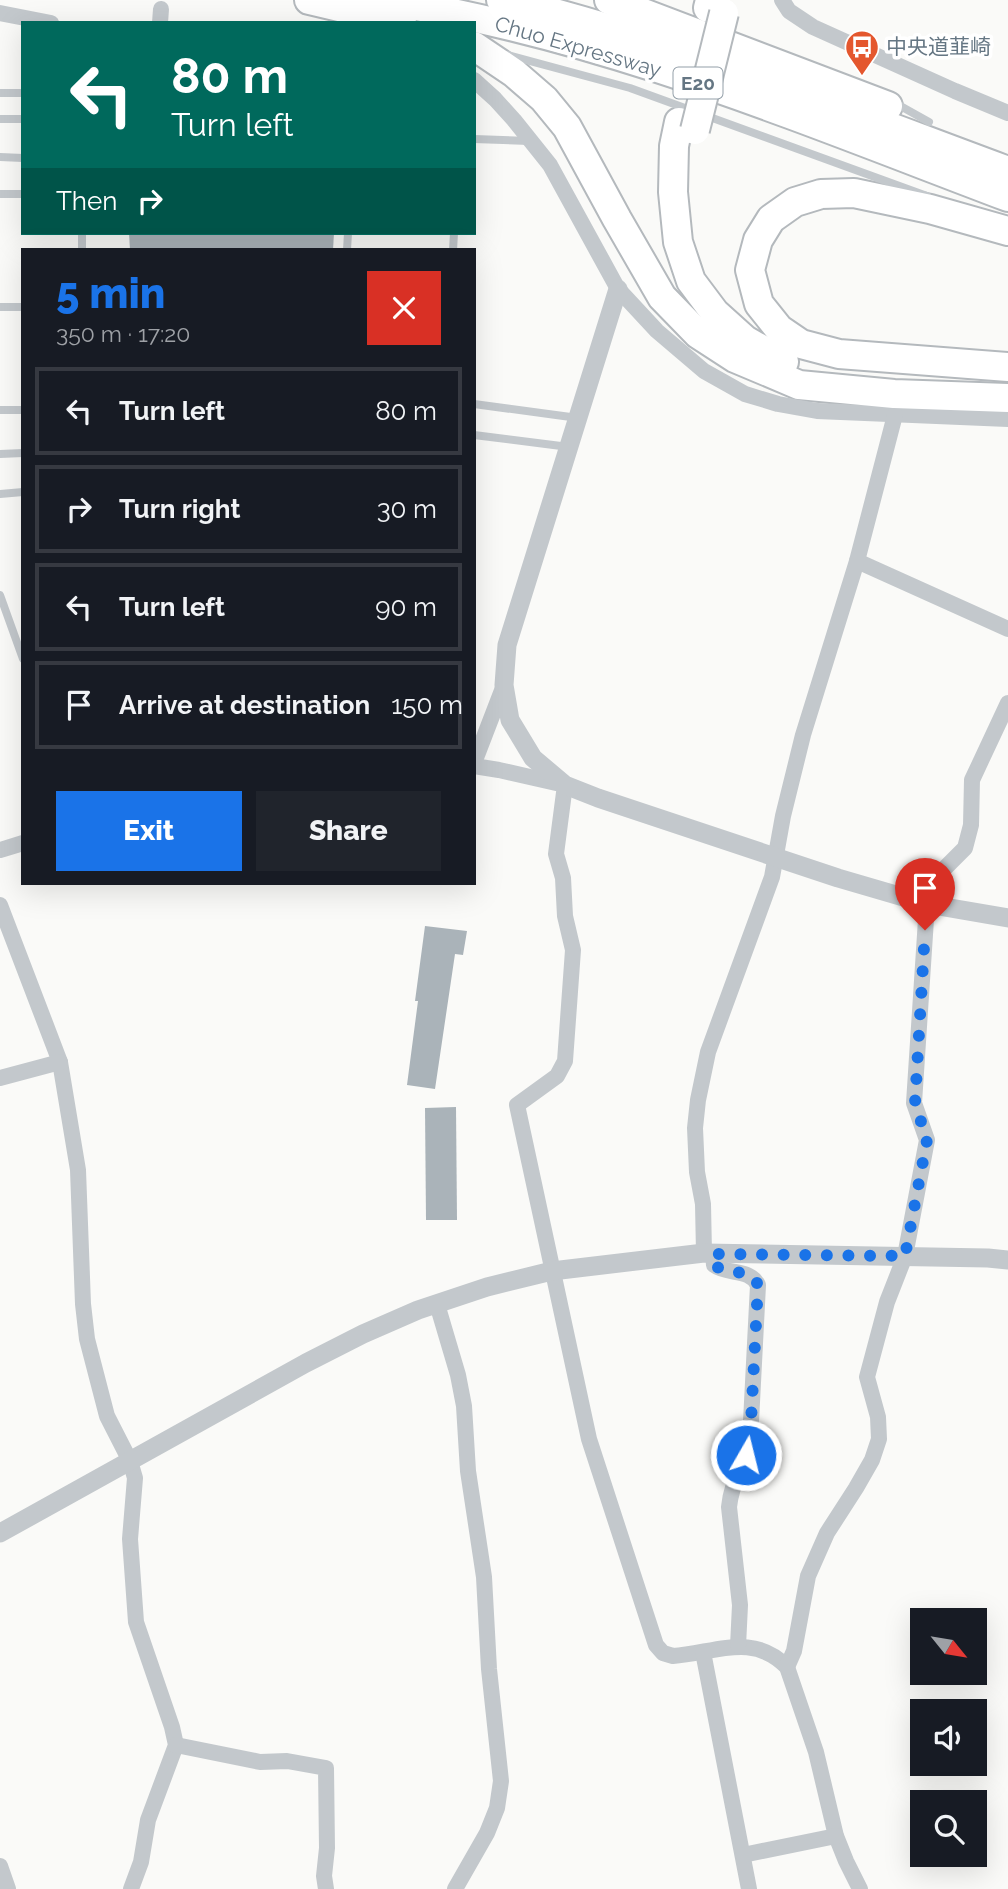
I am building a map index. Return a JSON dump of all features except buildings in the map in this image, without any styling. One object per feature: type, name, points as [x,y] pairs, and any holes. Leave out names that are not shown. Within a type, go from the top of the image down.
[{"type":"highway","points":[[309,0],[397,21]]},
{"type":"highway","name":"Chuo Expressway","points":[[379,0],[501,24],[600,50],[663,70],[1008,197]]},
{"type":"highway","name":"Chuo Expressway","points":[[502,0],[670,48],[1008,171]]},
{"type":"highway","points":[[609,0],[1008,152]]},
{"type":"highway","points":[[718,5],[687,126],[692,231],[705,271],[724,301],[760,336],[796,356],[851,368],[1008,373]]},
{"type":"highway","points":[[476,46],[534,90],[567,127],[662,297],[698,334],[735,358],[799,384],[894,394],[1008,396]]},
{"type":"highway","points":[[687,126],[674,146],[673,192],[678,242],[691,281],[715,313],[745,340],[792,366],[884,382],[1008,396]]},
{"type":"highway","points":[[1008,231],[930,209],[854,192],[821,194],[795,202],[771,219],[758,240],[750,270],[760,304],[779,329],[801,344],[839,354],[1008,368]]},
{"type":"street","points":[[782,0],[789,11],[813,27],[1008,113]]},
{"type":"street","points":[[0,13],[41,21]]},
{"type":"street","points":[[476,82],[495,99],[550,165],[618,289],[657,331],[705,370],[746,394],[778,404],[817,411],[1008,419]]},
{"type":"street","points":[[565,785],[533,758],[510,720],[504,685],[507,645],[618,289]]},
{"type":"street","points":[[738,1646],[740,1605],[729,1507],[734,1480],[750,1441],[758,1285],[755,1278],[748,1274],[720,1270],[708,1254],[697,1172],[695,1128],[698,1100],[708,1052],[772,877],[783,816],[803,736],[857,561],[895,415]]},
{"type":"street","points":[[857,561],[1008,629]]},
{"type":"street","points":[[476,760],[504,685]]},
{"type":"street","points":[[787,1667],[794,1651],[808,1576],[827,1533],[872,1460],[879,1439],[878,1418],[867,1377],[887,1302],[905,1256],[927,1140],[915,1103],[927,904],[933,880],[965,848],[971,825],[972,780],[1008,703]]},
{"type":"street","points":[[476,765],[565,785],[776,858],[927,904],[1008,918]]},
{"type":"street","points":[[565,785],[556,854],[563,878],[565,916],[573,950],[565,1061],[557,1076],[517,1105],[589,1439],[656,1645],[663,1653],[673,1657],[738,1646],[756,1648],[779,1658],[787,1667],[816,1752],[836,1836],[860,1889]]},
{"type":"street","points":[[0,850],[21,844]]},
{"type":"street","points":[[0,905],[60,1062],[78,1170],[83,1304],[87,1339],[107,1416],[130,1461],[135,1478],[130,1539],[136,1622],[176,1745],[148,1820],[141,1862],[131,1889]]},
{"type":"street","points":[[0,1078],[60,1062]]},
{"type":"street","points":[[0,1533],[363,1334],[487,1287],[552,1271],[708,1254],[1008,1260]]},
{"type":"street","points":[[437,1304],[458,1375],[464,1406],[468,1471],[484,1577],[489,1669],[501,1781],[497,1808],[487,1833],[455,1889]]},
{"type":"street","points":[[703,1652],[749,1889]]},
{"type":"street","points":[[176,1745],[260,1762],[287,1761],[326,1768],[326,1889]]},
{"type":"street","points":[[743,1855],[836,1836]]},
{"type":"street","points":[[0,1866],[8,1889]]},
{"type":"lane","points":[[476,46],[630,88],[941,201]]},
{"type":"lane","points":[[0,93],[21,93]]},
{"type":"lane","points":[[0,119],[21,120]]},
{"type":"lane","points":[[476,139],[532,141]]},
{"type":"lane","points":[[0,157],[21,158]]},
{"type":"lane","points":[[0,194],[21,194]]},
{"type":"lane","points":[[950,206],[979,223]]},
{"type":"lane","points":[[0,307],[21,307]]},
{"type":"lane","points":[[476,404],[578,418]]},
{"type":"lane","points":[[0,410],[21,410]]},
{"type":"lane","points":[[476,435],[569,447]]},
{"type":"lane","points":[[0,454],[21,453]]},
{"type":"lane","points":[[0,494],[21,492]]},
{"type":"lane","points":[[0,595],[21,653]]},
{"type":"place","name":"中央道韮崎","points":[[862,77]]},
{"type":"route","points":[[746,1455],[750,1441],[758,1285],[755,1278],[748,1274],[720,1270],[714,1265],[713,1254],[905,1256],[927,1140],[915,1103],[925,930]]}]
